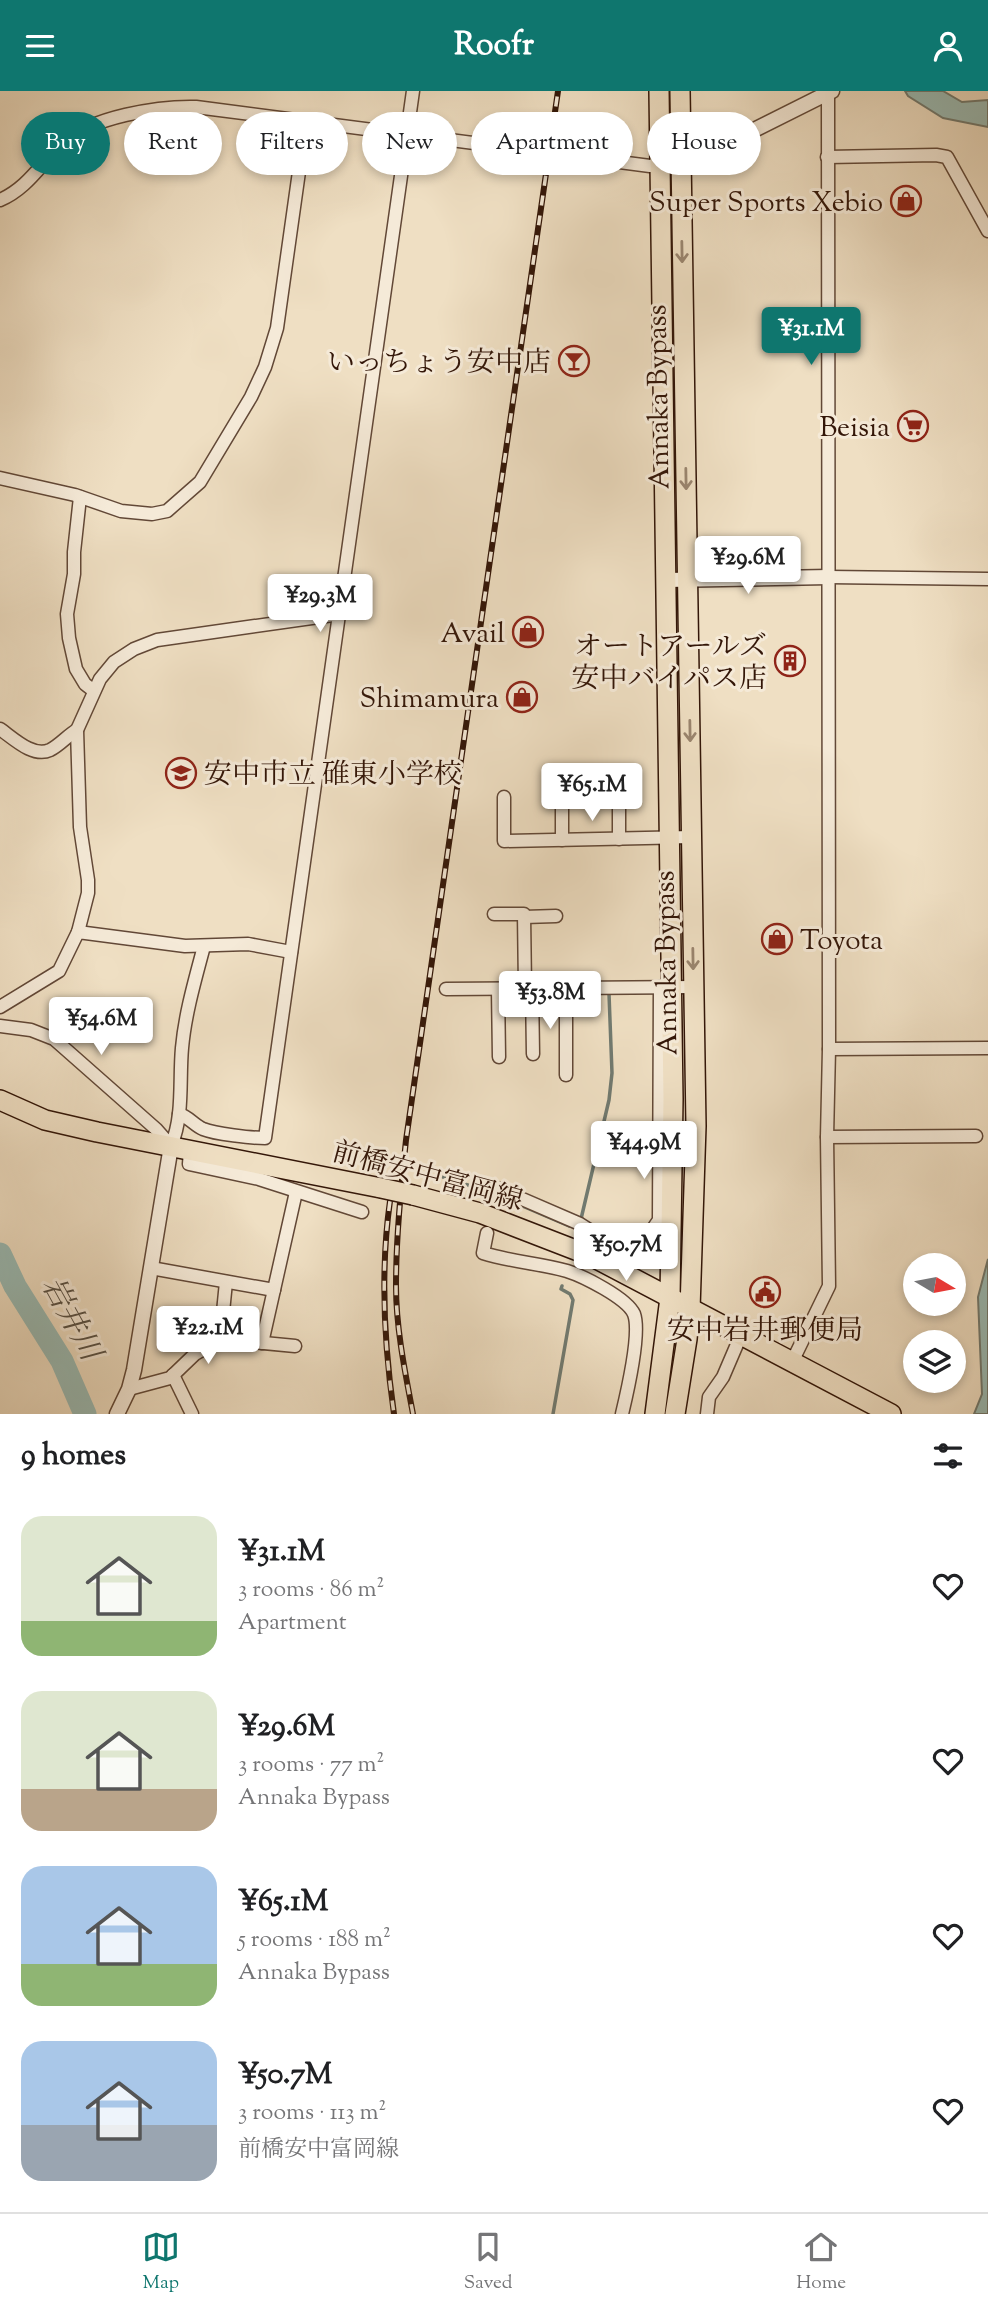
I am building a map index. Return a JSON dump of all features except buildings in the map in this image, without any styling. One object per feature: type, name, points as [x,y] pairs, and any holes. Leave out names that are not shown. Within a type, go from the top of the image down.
[{"type":"main road","name":"Annaka Bypass","points":[[659,91],[659,112]]},
{"type":"main road","name":"Annaka Bypass","points":[[680,91],[680,112]]},
{"type":"main road","name":"Annaka Bypass","points":[[655,1414],[670,1299],[665,1204],[670,838],[660,175]]},
{"type":"main road","name":"Annaka Bypass","points":[[675,1414],[690,1309],[696,1126],[681,175]]},
{"type":"main road","name":"前橋安中富岡線","points":[[0,1100],[45,1119],[381,1188],[480,1213],[590,1256],[891,1414]]},
{"type":"street","points":[[410,112],[412,91]]},
{"type":"street","points":[[761,126],[830,92],[827,157],[829,1286],[792,1362]]},
{"type":"street","points":[[0,200],[16,193],[65,141],[83,130],[144,110],[169,106],[236,112]]},
{"type":"street","points":[[457,141],[647,166]]},
{"type":"street","points":[[827,157],[947,157],[988,231]]},
{"type":"street","points":[[0,478],[121,510],[152,514],[167,511],[200,482],[232,430],[265,367],[277,328],[299,175]]},
{"type":"street","points":[[179,1114],[187,1116],[202,1129],[255,1138],[265,1137],[401,175]]},
{"type":"street","points":[[80,497],[74,552],[75,574],[67,614],[76,669],[85,684],[94,691]]},
{"type":"street","points":[[667,580],[829,577],[988,579]]},
{"type":"street","points":[[0,1007],[59,971],[78,932],[88,893],[88,880],[80,827],[78,730],[100,679],[114,662],[134,649],[158,640],[340,614]]},
{"type":"street","points":[[0,729],[26,747],[41,753],[78,730]]},
{"type":"street","points":[[619,795],[619,839]]},
{"type":"street","points":[[562,796],[562,840]]},
{"type":"street","points":[[504,797],[504,841],[691,837]]},
{"type":"street","points":[[494,914],[524,914],[533,1054]]},
{"type":"street","points":[[524,917],[556,916]]},
{"type":"street","points":[[78,932],[172,945],[248,944],[291,952]]},
{"type":"street","points":[[204,946],[184,1037],[178,1129],[181,1148],[189,1164],[259,1179],[362,1212]]},
{"type":"street","points":[[446,989],[694,987]]},
{"type":"street","points":[[566,988],[566,1075]]},
{"type":"street","points":[[498,989],[499,1057]]},
{"type":"street","points":[[0,1026],[31,1030],[54,1039],[181,1148]]},
{"type":"street","points":[[829,1049],[988,1048]]},
{"type":"street","points":[[827,1137],[976,1136]]},
{"type":"street","points":[[117,1414],[129,1389],[145,1315],[151,1268],[181,1148]]},
{"type":"street","points":[[262,1343],[296,1192]]},
{"type":"street","points":[[497,1192],[580,1224],[602,1238],[616,1241],[646,1239],[659,1220],[665,1204]]},
{"type":"street","points":[[487,1233],[483,1253],[507,1261],[567,1271],[583,1277],[618,1298],[634,1314],[635,1333],[629,1387],[622,1414]]},
{"type":"street","points":[[583,1277],[590,1256]]},
{"type":"street","points":[[151,1268],[274,1290]]},
{"type":"street","points":[[220,1342],[226,1282]]},
{"type":"street","points":[[707,1414],[709,1397],[723,1377],[741,1335]]},
{"type":"street","points":[[129,1389],[173,1375],[195,1354],[220,1342],[232,1340],[295,1346]]},
{"type":"street","points":[[173,1375],[192,1414]]},
{"type":"water","points":[[905,91],[943,91],[962,102],[988,100],[988,127],[943,118],[908,96]]},
{"type":"water","points":[[988,1259],[988,1414],[974,1414],[982,1394],[978,1297]]},
{"type":"waterway","points":[[581,1219],[609,1100],[612,1073],[609,994]]},
{"type":"waterway","points":[[443,1177],[486,1191]]},
{"type":"waterway","points":[[513,1202],[569,1226]]},
{"type":"waterway","name":"岩井川","points":[[0,1254],[15,1286],[62,1361],[85,1414]]},
{"type":"waterway","points":[[553,1414],[573,1300],[570,1294],[561,1289],[562,1286]]},
{"type":"tunnel","points":[[490,1224],[497,1201]]},
{"type":"railway","points":[[413,1414],[396,1302],[398,1231],[406,1140],[558,91]]},
{"type":"railway","points":[[390,1201],[384,1308],[394,1414]]},
{"type":"place","name":"Super Sports Xebio","points":[[906,201]]},
{"type":"place","name":"いっちょう安中店","points":[[574,361]]},
{"type":"place","name":"Beisia","points":[[913,426]]},
{"type":"place","name":"Avail","points":[[528,632]]},
{"type":"place","name":"オートアールズ 安中バイパス店","points":[[790,661]]},
{"type":"place","name":"Shimamura","points":[[522,697]]},
{"type":"place","name":"安中市立 碓東小学校","points":[[181,773]]},
{"type":"place","name":"Toyota","points":[[777,939]]},
{"type":"place","name":"安中岩井郵便局","points":[[765,1292]]}]
